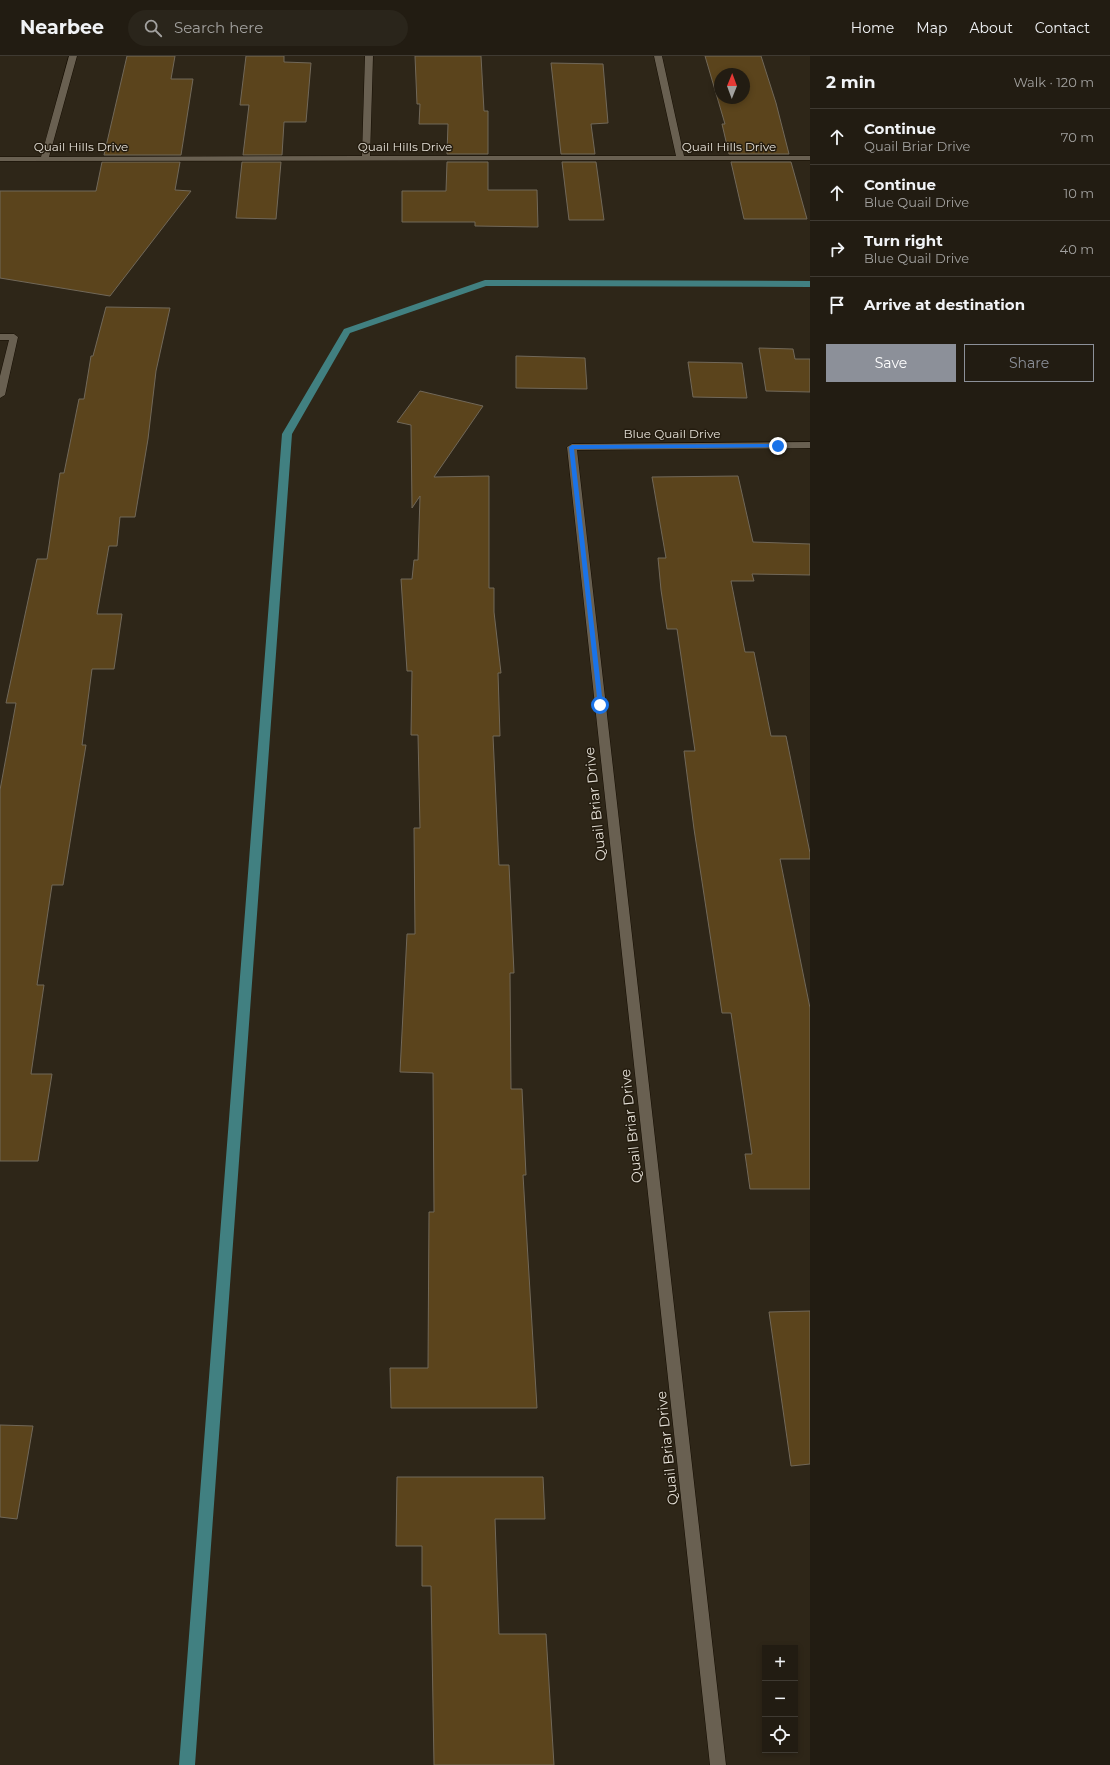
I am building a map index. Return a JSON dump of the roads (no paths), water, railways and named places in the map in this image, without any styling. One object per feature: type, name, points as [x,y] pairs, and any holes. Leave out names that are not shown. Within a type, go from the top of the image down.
[{"type":"street","points":[[44,158],[73,56]]},
{"type":"street","points":[[366,159],[369,56]]},
{"type":"street","points":[[658,56],[681,159]]},
{"type":"street","name":"Quail Hills Drive","points":[[0,159],[810,158]]},
{"type":"street","points":[[0,337],[14,337],[0,395]]},
{"type":"street","name":"Blue Quail Drive","points":[[576,484],[572,447],[810,445]]},
{"type":"street","name":"Quail Briar Drive","points":[[576,484],[718,1765]]},
{"type":"waterway","points":[[187,1765],[287,434],[347,331],[485,283],[810,284]]}]
